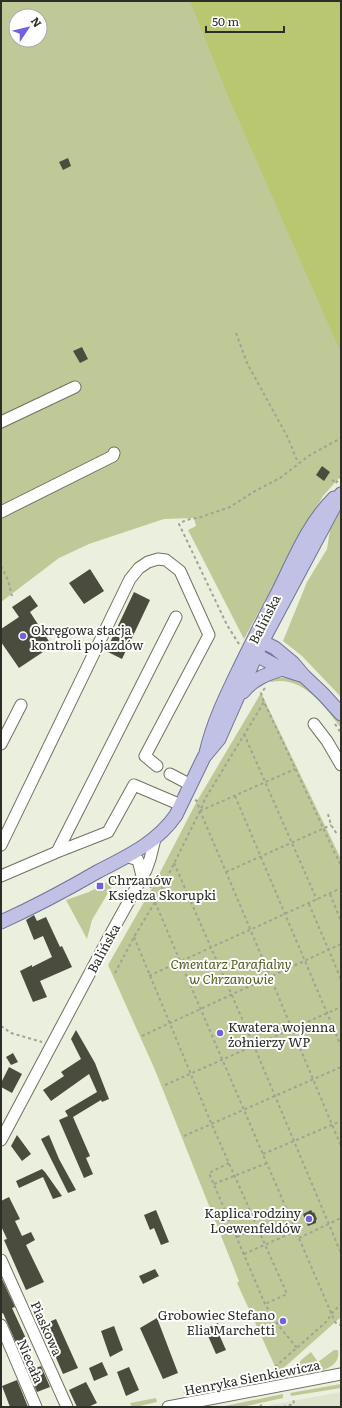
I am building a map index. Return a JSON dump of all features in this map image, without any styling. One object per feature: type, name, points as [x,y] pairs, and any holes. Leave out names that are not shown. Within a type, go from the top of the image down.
[{"type":"main road","name":"Balińska","points":[[204,757],[219,739],[257,656],[259,640],[339,490]]},
{"type":"main road","points":[[259,640],[282,653],[293,663],[324,695],[337,718]]},
{"type":"main road","name":"Balińska","points":[[155,839],[171,823],[191,785],[204,757],[211,732],[229,689],[257,656]]},
{"type":"main road","points":[[257,656],[282,669],[304,676]]},
{"type":"main road","points":[[236,702],[254,681],[282,669]]},
{"type":"main road","points":[[1,922],[65,890],[155,839]]},
{"type":"street","points":[[1,422],[75,387]]},
{"type":"street","points":[[1,512],[113,456],[114,453]]},
{"type":"street","points":[[1,845],[130,579],[139,568],[148,562],[158,559],[166,560],[180,572],[209,634],[145,756],[157,766]]},
{"type":"street","points":[[57,852],[176,617]]},
{"type":"street","points":[[1,744],[21,705]]},
{"type":"street","points":[[314,724],[327,741],[341,765]]},
{"type":"street","points":[[170,774],[191,785]]},
{"type":"street","points":[[1,876],[108,832],[134,785],[181,805]]},
{"type":"street","name":"Balińska","points":[[1,1140],[144,880],[155,839]]},
{"type":"street","points":[[123,858],[130,857],[138,860],[144,880]]},
{"type":"street","name":"Piaskowa","points":[[1,1260],[67,1407]]},
{"type":"street","name":"Niecała","points":[[1,1325],[36,1407]]},
{"type":"street","name":"Henryka Sienkiewicza","points":[[168,1407],[185,1405],[341,1374]]},
{"type":"path","points":[[236,333],[247,363],[288,438],[298,463]]},
{"type":"path","points":[[234,636],[227,625],[180,524],[186,520],[201,517],[230,507],[255,491],[280,478],[310,455],[341,438]]},
{"type":"path","points":[[332,480],[339,490]]},
{"type":"path","points":[[1,566],[8,580],[12,596]]},
{"type":"path","points":[[270,684],[261,693],[264,702],[341,866]]},
{"type":"path","points":[[115,973],[155,902],[205,799],[264,702]]},
{"type":"path","points":[[337,718],[341,733]]},
{"type":"path","points":[[244,734],[317,900]]},
{"type":"path","points":[[200,812],[295,769]]},
{"type":"path","points":[[235,796],[306,960],[341,1046]]},
{"type":"path","points":[[192,799],[197,801],[200,812],[341,1146]]},
{"type":"path","points":[[328,814],[331,824],[337,834]]},
{"type":"path","points":[[226,872],[331,824]]},
{"type":"path","points":[[174,863],[230,995],[254,1046],[341,1253]]},
{"type":"path","points":[[144,880],[152,888],[155,902],[299,1238],[337,1324],[341,1325]]},
{"type":"path","points":[[149,976],[210,947],[309,904],[341,888]]},
{"type":"path","points":[[330,894],[341,921]]},
{"type":"path","points":[[309,904],[341,979]]},
{"type":"path","points":[[134,937],[190,1074],[287,1294],[265,1304]]},
{"type":"path","points":[[142,1036],[341,944]]},
{"type":"path","points":[[165,1085],[341,1007]]},
{"type":"path","points":[[1,1026],[11,1033],[53,1044]]},
{"type":"path","points":[[184,1136],[341,1067]]},
{"type":"path","points":[[263,1154],[341,1121]]},
{"type":"path","points":[[229,1163],[209,1173],[265,1304],[278,1325],[297,1348]]},
{"type":"path","points":[[214,1184],[267,1163]]},
{"type":"path","points":[[237,1237],[288,1212]]},
{"type":"path","points":[[299,1238],[341,1218]]},
{"type":"path","points":[[244,1254],[296,1231]]},
{"type":"path","points":[[275,1367],[326,1322],[341,1304]]},
{"type":"path","points":[[283,1407],[294,1404],[293,1398]]},
{"type":"shaded area","points":[[341,1392],[341,1407],[271,1407],[270,1405]]},
{"type":"green space","points":[[1,1],[341,1],[341,476],[323,496],[244,639],[188,530],[196,526],[194,518],[164,519],[89,544],[59,558],[1,602]]},
{"type":"green space","points":[[190,1],[341,1],[341,353],[229,98]]},
{"type":"green space","points":[[341,509],[341,697],[302,656],[283,641],[307,582],[327,549],[330,530]]},
{"type":"green space","points":[[277,677],[292,679],[304,684],[326,705],[341,723],[341,728],[312,694],[293,683],[282,681],[271,682],[269,679]]},
{"type":"green space","name":"Cmentarz Parafialny w Chrzanowie","points":[[261,693],[341,859],[341,1317],[278,1373],[237,1283],[239,1281],[155,1070],[108,965],[152,888],[197,801]]},
{"type":"green space","points":[[118,876],[92,920],[87,939],[66,900],[89,892]]},
{"type":"green space","points":[[334,1350],[338,1350],[338,1357],[331,1367],[318,1372],[299,1375],[296,1370],[301,1360],[311,1352],[318,1362]]},
{"type":"green space","points":[[264,1376],[266,1380],[243,1385],[241,1381]]},
{"type":"green space","points":[[220,1384],[221,1389],[187,1396],[183,1392]]},
{"type":"green space","points":[[341,1384],[341,1388],[291,1396],[290,1393]]},
{"type":"green space","points":[[283,1394],[283,1398],[242,1407],[220,1407]]},
{"type":"green space","points":[[156,1398],[157,1402],[135,1407],[132,1407],[130,1403]]},
{"type":"building","points":[[68,158],[71,166],[63,170],[59,162]]},
{"type":"building","points":[[82,347],[88,359],[80,363],[73,351]]},
{"type":"building","points":[[322,466],[330,472],[324,481],[316,475]]},
{"type":"building","points":[[90,569],[104,591],[84,604],[69,583]]},
{"type":"building","points":[[134,592],[150,600],[122,659],[106,651]]},
{"type":"building","name":"Okręgowa stacja kontroli pojazdów","points":[[30,595],[38,606],[30,612],[52,646],[19,668],[1,642],[1,629],[19,617],[12,607]]},
{"type":"building","points":[[34,915],[37,921],[46,917],[60,947],[62,946],[72,967],[40,981],[47,997],[33,1002],[20,971],[52,957],[43,936],[34,940],[26,920]]},
{"type":"building","points":[[76,1030],[95,1063],[109,1099],[102,1102],[101,1100],[73,1117],[90,1156],[86,1158],[93,1174],[84,1178],[59,1120],[68,1116],[65,1111],[97,1092],[89,1074],[51,1101],[43,1090],[64,1076],[61,1072],[81,1059],[71,1039]]},
{"type":"building","points":[[13,1053],[18,1062],[11,1065],[6,1057]]},
{"type":"building","points":[[9,1067],[22,1074],[12,1093],[1,1087],[1,1083]]},
{"type":"building","points":[[17,1135],[31,1154],[22,1161],[11,1146]]},
{"type":"building","points":[[49,1135],[59,1159],[76,1190],[68,1193],[41,1139]]},
{"type":"building","points":[[42,1169],[62,1196],[53,1199],[43,1177],[19,1188],[16,1181]]},
{"type":"building","points":[[9,1197],[20,1219],[15,1221],[22,1236],[31,1232],[35,1240],[26,1245],[44,1282],[26,1290],[4,1240],[7,1239],[1,1226],[1,1201]]},
{"type":"building","points":[[156,1210],[169,1242],[161,1245],[154,1228],[150,1230],[144,1215]]},
{"type":"building","name":"Kaplica rodziny Loewenfeldów","points":[[311,1210],[313,1213],[314,1212],[317,1219],[316,1223],[308,1226],[303,1214]]},
{"type":"building","points":[[155,1269],[159,1276],[143,1284],[139,1276]]},
{"type":"building","points":[[1,1277],[15,1307],[12,1308],[29,1345],[19,1350],[3,1313],[1,1314]]},
{"type":"building","points":[[157,1318],[178,1373],[163,1379],[140,1328]]},
{"type":"building","points":[[56,1319],[78,1368],[63,1374],[42,1325]]},
{"type":"building","points":[[218,1323],[221,1331],[218,1332],[226,1350],[216,1354],[205,1329]]},
{"type":"building","points":[[114,1326],[123,1350],[110,1357],[101,1331]]},
{"type":"building","points":[[102,1362],[108,1375],[94,1381],[89,1368]]},
{"type":"building","points":[[41,1366],[50,1387],[37,1392],[28,1371]]},
{"type":"building","points":[[129,1367],[139,1390],[126,1396],[117,1372]]},
{"type":"building","points":[[17,1380],[28,1407],[10,1407],[2,1386]]},
{"type":"building","points":[[86,1382],[97,1403],[88,1407],[77,1407],[69,1390]]},
{"type":"place","name":"Okręgowa stacja kontroli pojazdów","points":[[23,636]]},
{"type":"place","name":"Chrzanów Księdza Skorupki","points":[[100,886]]},
{"type":"place","name":"Kwatera wojenna żołnierzy WP","points":[[220,1033]]},
{"type":"place","name":"Kaplica rodziny Loewenfeldów","points":[[309,1219]]},
{"type":"place","name":"Grobowiec Stefano Elia Marchetti","points":[[283,1321]]}]
